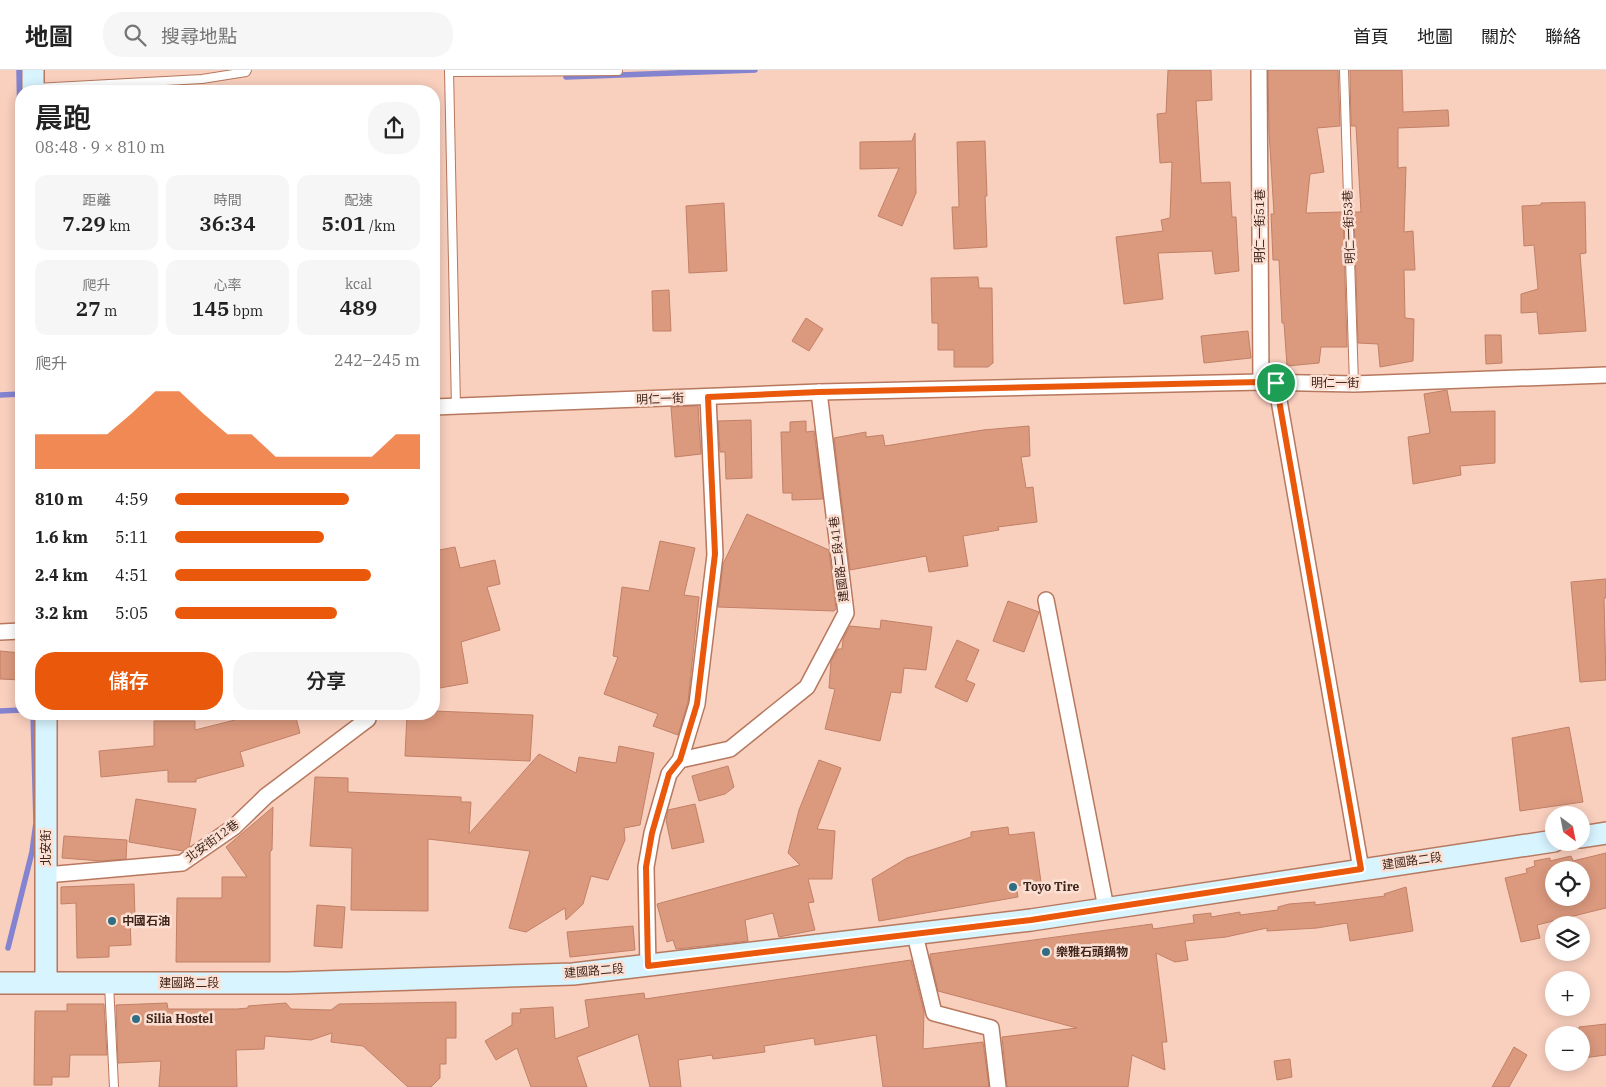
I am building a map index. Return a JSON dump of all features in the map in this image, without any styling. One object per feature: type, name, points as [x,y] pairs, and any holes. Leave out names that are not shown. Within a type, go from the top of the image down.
[{"type":"street","name":"明仁一街51巷","points":[[1258,70],[1269,383],[1361,869]]},
{"type":"street","name":"明仁一街","points":[[440,407],[819,392],[1269,383],[1354,384],[1606,375]]},
{"type":"street","name":"建國路二段41巷","points":[[680,760],[730,749],[807,688],[846,613],[819,392]]},
{"type":"street","points":[[648,966],[646,867],[652,833],[669,774],[680,760],[697,704],[715,554],[708,397]]},
{"type":"street","points":[[1046,600],[1106,908]]},
{"type":"street","points":[[0,632],[15,631]]},
{"type":"street","name":"北安街","points":[[46,720],[46,982]]},
{"type":"street","name":"北安街12巷","points":[[46,875],[182,863],[234,827],[266,796],[367,720]]},
{"type":"street","points":[[1590,836],[1606,833]]},
{"type":"street","name":"建國路二段","points":[[3,983],[289,983],[573,974],[915,935],[1545,842]]},
{"type":"street","points":[[915,935],[934,1013],[991,1028],[998,1087]]},
{"type":"lane","points":[[33,83],[202,79],[247,70]]},
{"type":"lane","name":"明仁一街53巷","points":[[1344,70],[1354,384]]},
{"type":"lane","points":[[456,407],[449,71],[618,71]]},
{"type":"lane","points":[[109,982],[114,1087]]},
{"type":"building","points":[[1168,70],[1211,70],[1212,100],[1196,101],[1201,183],[1230,182],[1232,217],[1236,217],[1239,271],[1215,274],[1212,251],[1158,253],[1163,299],[1124,304],[1116,237],[1163,231],[1161,220],[1170,218],[1172,162],[1160,163],[1157,114],[1166,113]]},
{"type":"building","points":[[1268,70],[1338,70],[1340,126],[1317,128],[1324,172],[1310,174],[1306,213],[1343,212],[1347,347],[1321,347],[1319,363],[1287,366],[1284,323],[1282,323],[1279,260],[1273,260],[1271,214],[1274,214],[1269,131]]},
{"type":"building","points":[[1350,70],[1402,70],[1403,112],[1448,110],[1449,126],[1398,128],[1398,168],[1406,167],[1404,232],[1413,231],[1415,270],[1404,270],[1405,318],[1414,319],[1413,361],[1380,367],[1378,344],[1358,343],[1354,212],[1361,212],[1356,126],[1351,126]]},
{"type":"building","points":[[915,133],[916,193],[902,226],[878,216],[899,168],[860,169],[860,142],[912,141]]},
{"type":"building","points":[[985,141],[987,247],[954,249],[952,207],[959,207],[957,142]]},
{"type":"building","points":[[1585,202],[1586,253],[1580,254],[1586,331],[1539,334],[1537,312],[1521,313],[1521,294],[1538,289],[1534,245],[1524,246],[1522,206],[1541,205],[1541,203]]},
{"type":"building","points":[[724,203],[727,271],[689,273],[686,206]]},
{"type":"building","points":[[978,277],[979,288],[992,288],[993,363],[988,367],[954,367],[954,350],[938,350],[938,323],[932,323],[931,278]]},
{"type":"building","points":[[669,290],[671,331],[653,331],[652,291]]},
{"type":"building","points":[[806,318],[823,329],[809,351],[792,341]]},
{"type":"building","points":[[1248,331],[1251,358],[1204,363],[1201,336]]},
{"type":"building","points":[[1485,335],[1501,335],[1502,363],[1486,364]]},
{"type":"building","points":[[1447,390],[1451,412],[1495,411],[1495,463],[1460,466],[1461,475],[1413,484],[1408,437],[1430,433],[1424,394]]},
{"type":"building","points":[[698,406],[701,454],[675,457],[671,407]]},
{"type":"building","points":[[751,420],[752,478],[726,479],[725,452],[720,452],[718,421]]},
{"type":"building","points":[[806,421],[806,432],[814,431],[823,499],[792,500],[792,493],[783,493],[781,432],[790,432],[790,422]]},
{"type":"building","points":[[1029,426],[1030,456],[1021,457],[1026,488],[1033,487],[1037,522],[998,527],[999,530],[963,536],[968,566],[929,572],[926,556],[850,570],[834,438],[866,432],[866,437],[883,435],[885,446],[983,430]]},
{"type":"building","points":[[747,514],[829,550],[836,609],[834,611],[718,607],[723,564]]},
{"type":"building","points":[[660,541],[695,548],[684,595],[699,597],[688,702],[678,735],[653,726],[658,714],[604,694],[618,657],[613,656],[622,587],[649,591]]},
{"type":"building","points":[[455,547],[460,568],[495,560],[500,584],[487,587],[500,630],[461,642],[468,683],[440,688],[440,550]]},
{"type":"building","points":[[1606,579],[1606,598],[1604,598],[1606,680],[1580,682],[1571,582]]},
{"type":"building","points":[[1008,601],[1039,612],[1024,652],[993,641]]},
{"type":"building","points":[[881,620],[932,627],[926,670],[904,668],[901,693],[891,692],[880,741],[825,729],[835,689],[829,688],[831,661],[838,649],[842,649],[843,639],[850,626],[880,629]]},
{"type":"building","points":[[957,640],[979,650],[966,680],[975,684],[967,702],[935,687]]},
{"type":"building","points":[[0,651],[15,652],[15,680],[0,679]]},
{"type":"building","points":[[440,711],[533,715],[530,761],[405,756],[407,720],[440,720]]},
{"type":"building","points":[[235,720],[297,720],[300,733],[240,752],[244,766],[196,779],[196,782],[168,782],[168,770],[101,777],[99,751],[154,746],[154,721],[195,721],[195,730]]},
{"type":"building","points":[[1569,727],[1583,802],[1520,811],[1512,738]]},
{"type":"building","points":[[619,746],[654,753],[640,825],[624,828],[625,840],[608,880],[591,876],[583,904],[566,920],[565,908],[526,932],[509,928],[530,851],[428,839],[428,911],[351,910],[352,848],[310,846],[315,777],[348,778],[348,792],[461,797],[461,802],[471,802],[469,834],[539,754],[576,773],[579,757],[616,763]]},
{"type":"building","points":[[819,760],[841,768],[817,829],[835,831],[832,879],[808,879],[814,902],[808,903],[815,930],[779,937],[773,913],[745,920],[748,941],[676,949],[673,940],[667,942],[657,904],[800,865],[788,853],[799,810]]},
{"type":"building","points":[[728,766],[734,787],[725,794],[699,801],[692,776]]},
{"type":"building","points":[[136,799],[196,809],[189,847],[183,851],[129,842]]},
{"type":"building","points":[[695,804],[704,842],[672,849],[666,820],[668,810]]},
{"type":"building","points":[[273,807],[272,850],[270,852],[270,962],[176,962],[177,898],[222,898],[222,877],[247,877],[226,847]]},
{"type":"building","points":[[1008,827],[1009,835],[1034,832],[1041,882],[1016,886],[1018,897],[879,921],[872,879],[907,858],[971,837],[971,832]]},
{"type":"building","points":[[64,836],[127,840],[126,859],[102,861],[62,858]]},
{"type":"building","points":[[1606,853],[1606,908],[1574,916],[1545,916],[1545,923],[1537,925],[1540,938],[1521,942],[1505,878],[1527,873],[1526,869],[1535,866],[1534,861],[1550,858],[1550,861],[1545,861],[1545,906],[1590,906],[1590,861],[1573,861]]},
{"type":"building","points":[[1571,856],[1573,861],[1550,861]]},
{"type":"building","points":[[134,884],[135,918],[130,919],[131,945],[109,946],[109,957],[77,958],[76,903],[61,904],[61,887]]},
{"type":"building","points":[[1406,887],[1413,931],[1350,941],[1347,923],[1317,928],[1267,931],[1267,928],[1226,937],[1185,941],[1188,960],[1175,962],[1156,953],[1167,1042],[1162,1042],[1165,1070],[1132,1055],[1128,1087],[1007,1087],[1002,1037],[1077,1028],[938,991],[930,957],[930,954],[1152,924],[1153,929],[1194,923],[1193,915],[1211,913],[1211,917],[1240,912],[1240,915],[1278,910],[1278,907],[1289,904],[1315,902],[1315,905],[1385,896],[1384,894]]},
{"type":"building","points":[[317,905],[345,907],[342,948],[314,946]]},
{"type":"building","points":[[633,926],[635,950],[570,957],[567,932]]},
{"type":"building","points":[[911,960],[924,1012],[923,1049],[983,1042],[989,1087],[883,1087],[876,1035],[815,1045],[814,1038],[764,1046],[765,1052],[713,1059],[712,1055],[678,1060],[681,1087],[650,1087],[638,1034],[577,1057],[587,1087],[531,1087],[517,1048],[496,1060],[485,1041],[512,1025],[512,1013],[521,1013],[520,1009],[553,1007],[555,1039],[589,1027],[585,1000],[644,993],[645,999]]},
{"type":"building","points":[[456,1002],[456,1038],[446,1038],[446,1064],[440,1064],[440,1078],[431,1087],[408,1087],[363,1046],[331,1042],[332,1033],[311,1040],[265,1036],[264,1049],[236,1050],[237,1087],[159,1087],[161,1061],[118,1063],[116,1005],[167,1003],[168,1009],[237,1009],[248,1008],[248,1006],[286,1003],[291,1009],[331,1010],[339,1004]]},
{"type":"building","points":[[67,1004],[104,1004],[107,1055],[70,1055],[69,1077],[52,1077],[52,1085],[34,1085],[35,1011],[67,1011]]},
{"type":"building","points":[[1606,1024],[1606,1055],[1590,1057],[1590,1026],[1588,1026]]},
{"type":"building","points":[[1514,1047],[1527,1055],[1509,1087],[1492,1087]]},
{"type":"building","points":[[1290,1059],[1292,1077],[1277,1080],[1274,1061]]},
{"type":"waterway","points":[[19,70],[19,85]]},
{"type":"waterway","points":[[566,77],[755,70]]},
{"type":"waterway","points":[[0,395],[15,394]]},
{"type":"waterway","points":[[0,711],[15,710]]},
{"type":"waterway","points":[[8,948],[32,852],[36,823],[33,720]]},
{"type":"place","name":"Toyo Tire","points":[[1013,887]]},
{"type":"place","name":"中國石油","points":[[112,921]]},
{"type":"place","name":"樂雅石頭鍋物","points":[[1046,952]]},
{"type":"place","name":"Silia Hostel","points":[[136,1019]]},
{"type":"route","points":[[1276,383],[1361,869],[1031,920],[648,966],[645,898],[646,867],[652,833],[669,774],[680,760],[697,704],[715,554],[708,397],[819,392],[1276,383]]}]
